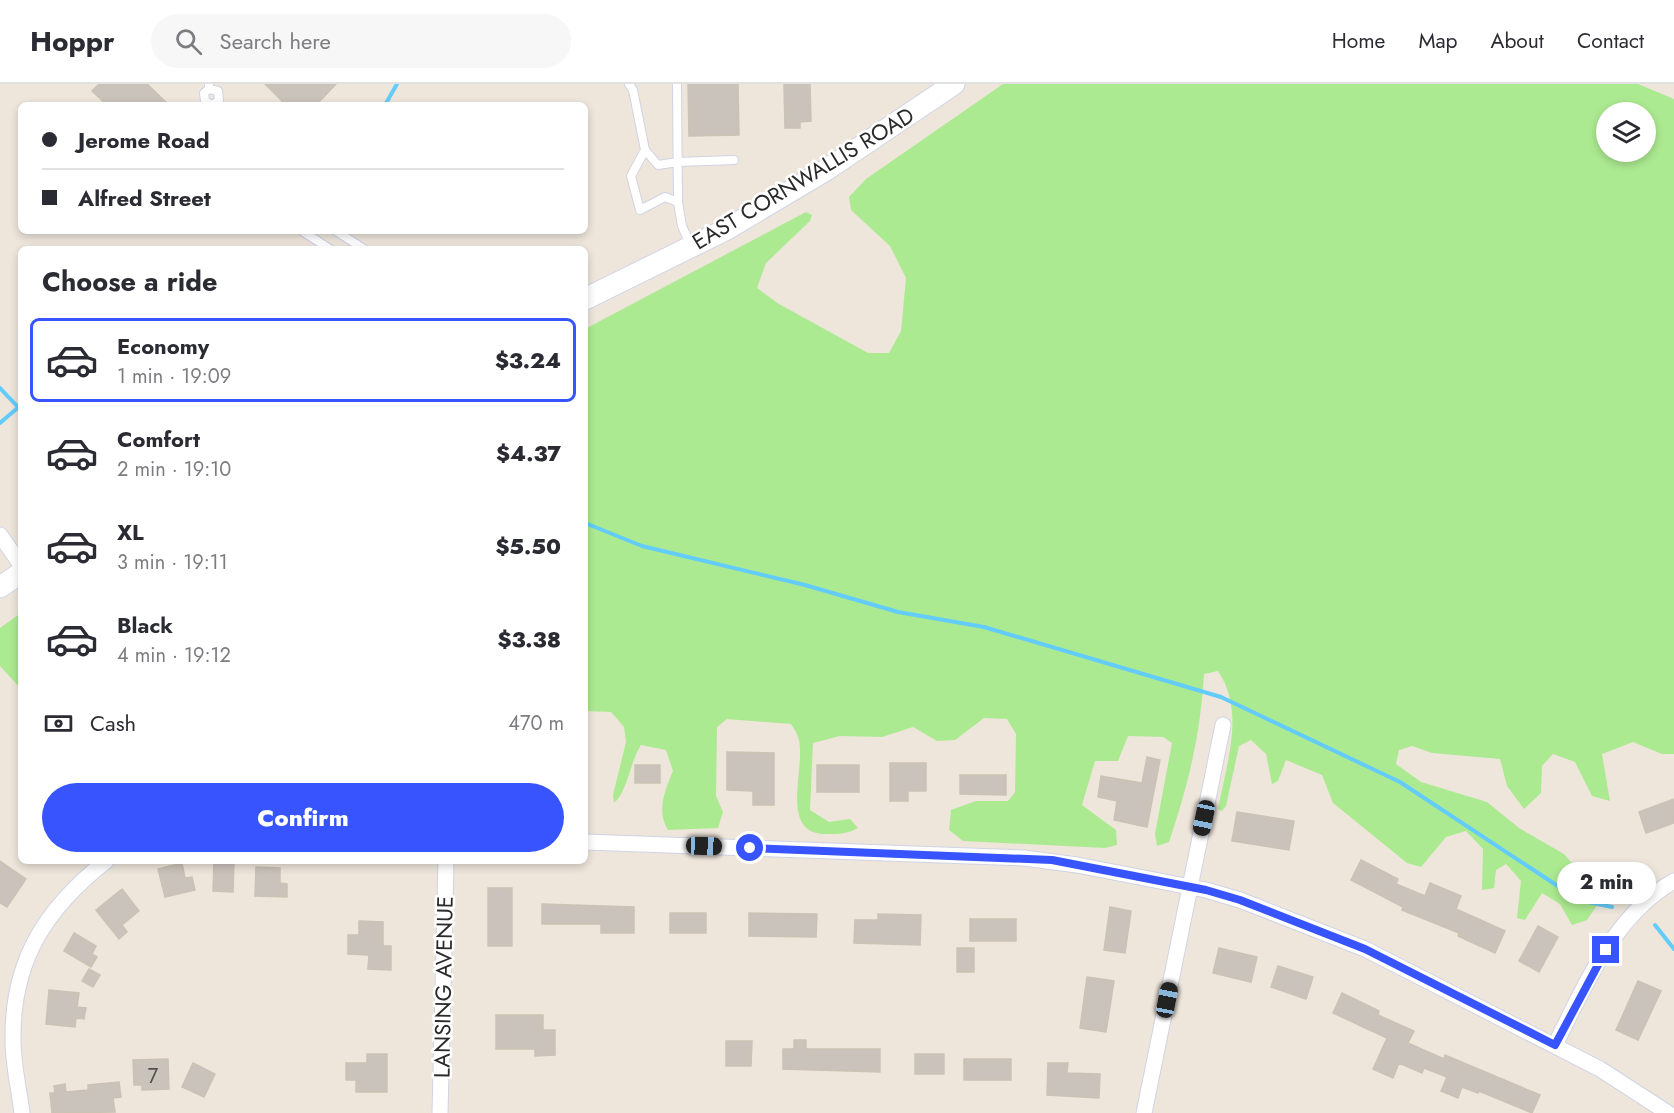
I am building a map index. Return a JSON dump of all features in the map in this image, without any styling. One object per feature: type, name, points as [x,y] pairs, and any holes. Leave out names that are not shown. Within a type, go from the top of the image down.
[{"type":"street","name":"EAST CORNWALLIS ROAD","points":[[588,298],[727,229],[825,170],[954,84]]},
{"type":"street","points":[[0,535],[18,562]]},
{"type":"street","points":[[0,587],[18,575]]},
{"type":"street","points":[[1144,1113],[1223,725]]},
{"type":"street","points":[[588,842],[1024,858],[1077,865],[1190,887],[1240,900],[1365,949],[1600,1069],[1668,1113]]},
{"type":"street","points":[[22,1113],[13,1042],[14,1004],[23,966],[39,931],[58,905],[102,864]]},
{"type":"street","name":"LANSING AVENUE","points":[[440,1113],[446,864]]},
{"type":"street","points":[[1555,1045],[1615,936],[1652,897],[1674,881]]},
{"type":"lane","points":[[629,84],[633,90],[645,150],[658,165],[734,160]]},
{"type":"lane","points":[[677,84],[678,202],[682,226],[691,247]]},
{"type":"lane","points":[[209,87],[218,91],[219,101],[217,102]]},
{"type":"lane","points":[[645,150],[631,176],[640,210],[665,197],[678,202]]},
{"type":"lane","points":[[307,234],[325,246]]},
{"type":"lane","points":[[341,234],[359,246]]},
{"type":"green space","points":[[1003,84],[1638,84],[1674,99],[1674,754],[1662,754],[1633,742],[1602,754],[1610,801],[1592,796],[1575,762],[1553,754],[1542,766],[1541,793],[1524,809],[1507,786],[1500,759],[1432,753],[1412,746],[1399,750],[1396,764],[1421,782],[1487,802],[1519,828],[1564,854],[1592,886],[1600,901],[1587,920],[1572,925],[1560,904],[1542,893],[1525,920],[1517,918],[1521,881],[1506,864],[1496,870],[1494,888],[1482,890],[1483,849],[1466,831],[1446,837],[1421,867],[1407,863],[1333,803],[1322,775],[1286,760],[1278,781],[1272,784],[1266,754],[1251,740],[1239,746],[1226,806],[1222,811],[1218,809],[1232,739],[1232,721],[1231,704],[1218,671],[1204,674],[1196,739],[1182,799],[1169,842],[1157,846],[1155,834],[1172,743],[1163,737],[1128,736],[1118,761],[1095,761],[1082,805],[1116,830],[1117,845],[1105,848],[963,841],[949,830],[951,810],[976,801],[1008,801],[1015,792],[1016,734],[1007,719],[984,718],[955,740],[937,741],[913,727],[882,737],[840,736],[813,743],[810,810],[829,822],[850,819],[858,828],[847,833],[827,834],[812,831],[802,823],[797,796],[800,749],[797,735],[791,724],[727,719],[717,727],[716,796],[723,812],[718,828],[668,830],[664,823],[662,808],[673,771],[666,750],[641,745],[622,792],[614,803],[613,795],[626,742],[624,727],[611,712],[588,711],[588,327],[806,212],[812,215],[810,221],[766,263],[757,288],[779,304],[868,353],[889,353],[901,331],[906,278],[890,246],[851,210],[849,197],[866,179]]},
{"type":"green space","points":[[18,615],[18,686],[0,666],[0,628]]},
{"type":"building","points":[[99,84],[147,84],[166,102],[104,102],[92,91]]},
{"type":"building","points":[[265,84],[336,84],[319,102],[283,102]]},
{"type":"building","points":[[688,84],[738,84],[739,135],[689,136]]},
{"type":"building","points":[[784,84],[810,84],[811,121],[800,122],[800,128],[785,128]]},
{"type":"building","points":[[727,752],[774,753],[774,805],[753,805],[753,791],[727,790]]},
{"type":"building","points":[[1147,757],[1160,760],[1147,827],[1114,820],[1117,801],[1098,797],[1101,776],[1142,783]]},
{"type":"building","points":[[890,763],[926,763],[926,791],[908,791],[908,801],[890,801]]},
{"type":"building","points":[[635,765],[660,765],[660,783],[635,783]]},
{"type":"building","points":[[817,765],[859,765],[859,792],[817,792]]},
{"type":"building","points":[[960,775],[1006,775],[1006,795],[960,794]]},
{"type":"building","points":[[1674,799],[1674,823],[1646,833],[1639,812]]},
{"type":"building","points":[[1237,812],[1294,821],[1289,850],[1232,841]]},
{"type":"building","points":[[1361,860],[1398,879],[1396,884],[1425,896],[1430,883],[1461,896],[1456,909],[1505,931],[1495,953],[1458,936],[1459,933],[1402,910],[1403,907],[1351,880]]},
{"type":"building","points":[[0,861],[26,879],[7,907],[0,903]]},
{"type":"building","points":[[182,864],[185,878],[192,877],[195,890],[165,897],[158,869]]},
{"type":"building","points":[[214,864],[234,864],[233,892],[213,891]]},
{"type":"building","points":[[256,867],[280,868],[280,883],[287,884],[287,897],[255,896]]},
{"type":"building","points":[[488,888],[512,888],[512,946],[488,946]]},
{"type":"building","points":[[122,889],[139,911],[122,925],[127,932],[119,939],[96,910]]},
{"type":"building","points":[[542,904],[634,907],[634,933],[601,933],[601,924],[542,924]]},
{"type":"building","points":[[1110,907],[1131,911],[1125,953],[1104,950]]},
{"type":"building","points":[[670,913],[706,913],[706,933],[670,933]]},
{"type":"building","points":[[749,913],[817,914],[816,937],[749,936]]},
{"type":"building","points":[[878,914],[921,915],[920,945],[854,943],[855,920],[878,920]]},
{"type":"building","points":[[970,919],[1016,919],[1016,941],[970,941]]},
{"type":"building","points":[[359,921],[383,922],[383,946],[391,946],[391,970],[368,969],[369,955],[348,954],[348,935],[359,935]]},
{"type":"building","points":[[1538,926],[1558,937],[1539,972],[1519,961]]},
{"type":"building","points":[[74,933],[96,946],[92,954],[97,957],[91,967],[64,951]]},
{"type":"building","points":[[957,948],[974,948],[974,972],[957,972]]},
{"type":"building","points":[[1219,948],[1257,957],[1251,982],[1213,973]]},
{"type":"building","points":[[1278,966],[1313,977],[1306,999],[1271,987]]},
{"type":"building","points":[[89,969],[100,975],[93,987],[82,981]]},
{"type":"building","points":[[1087,977],[1114,981],[1106,1032],[1080,1028]]},
{"type":"building","points":[[1638,981],[1661,991],[1638,1040],[1616,1030]]},
{"type":"building","points":[[49,990],[79,993],[77,1007],[86,1008],[84,1019],[76,1018],[75,1027],[46,1024]]},
{"type":"building","points":[[1342,993],[1379,1011],[1378,1015],[1414,1031],[1408,1043],[1444,1059],[1445,1055],[1540,1095],[1532,1113],[1479,1091],[1478,1093],[1462,1087],[1458,1098],[1441,1091],[1447,1077],[1424,1068],[1422,1073],[1399,1063],[1393,1078],[1373,1069],[1387,1038],[1333,1013]]},
{"type":"building","points":[[496,1015],[543,1015],[543,1030],[555,1030],[555,1055],[535,1056],[535,1049],[496,1049]]},
{"type":"building","points":[[794,1040],[806,1040],[806,1049],[880,1049],[880,1072],[783,1069],[783,1049],[794,1049]]},
{"type":"building","points":[[726,1041],[752,1041],[751,1066],[726,1066]]},
{"type":"building","points":[[367,1054],[387,1054],[387,1092],[356,1092],[356,1080],[346,1080],[346,1063],[367,1063]]},
{"type":"building","points":[[915,1054],[944,1054],[944,1074],[915,1074]]},
{"type":"building","points":[[168,1059],[169,1089],[142,1090],[142,1085],[134,1085],[133,1060]]},
{"type":"building","points":[[964,1059],[1011,1059],[1011,1080],[964,1080]]},
{"type":"building","points":[[193,1063],[215,1074],[204,1097],[182,1087]]},
{"type":"building","points":[[1048,1063],[1068,1063],[1067,1073],[1100,1074],[1099,1098],[1047,1095]]},
{"type":"building","points":[[119,1082],[121,1097],[113,1098],[115,1112],[52,1113],[50,1093],[55,1093],[54,1086],[65,1084],[66,1092],[88,1090],[88,1085]]},
{"type":"waterway","points":[[387,102],[397,84]]},
{"type":"waterway","points":[[0,388],[17,406]]},
{"type":"waterway","points":[[0,423],[18,408]]},
{"type":"waterway","points":[[588,524],[642,546],[805,585],[898,612],[984,627],[1221,697],[1400,782],[1579,900],[1612,907]]},
{"type":"waterway","points":[[1655,925],[1674,949]]},
{"type":"route","points":[[750,848],[1052,860],[1206,890],[1240,900],[1365,949],[1555,1045],[1606,950]]}]
